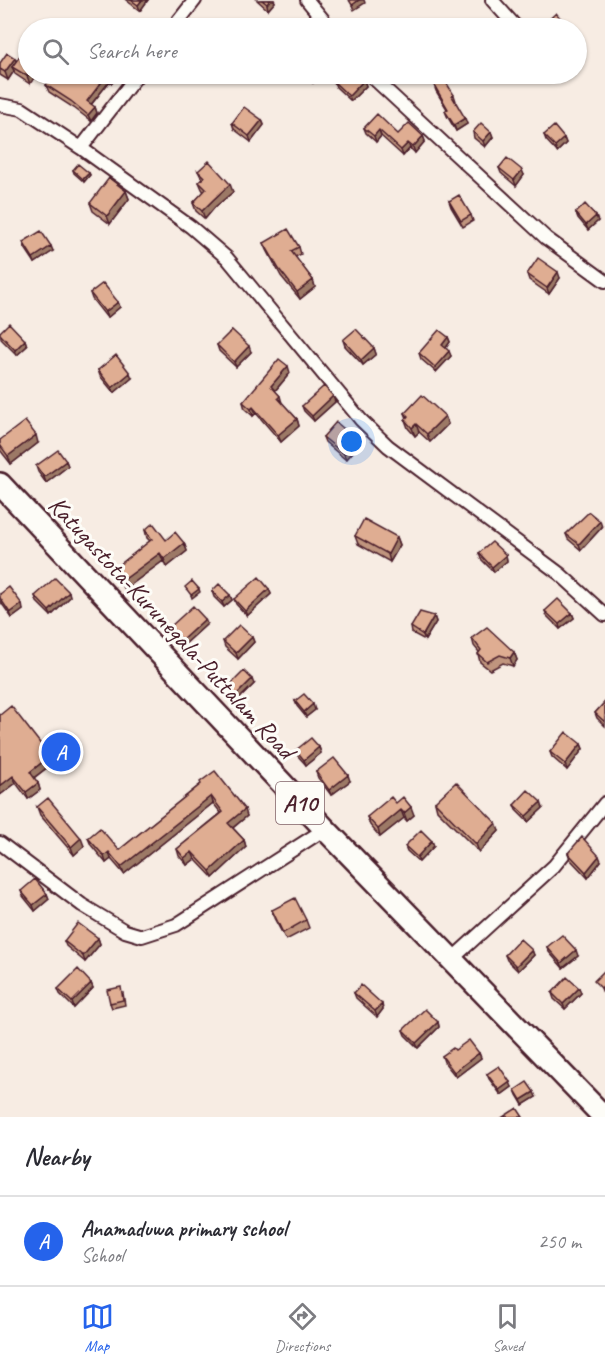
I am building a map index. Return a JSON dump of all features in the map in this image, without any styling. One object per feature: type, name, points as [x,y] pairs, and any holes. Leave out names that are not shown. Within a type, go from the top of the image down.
[{"type":"highway","name":"Katugastota-Kurunegala-Puttalam Road","points":[[0,484],[325,830],[604,1117]]},
{"type":"street","points":[[181,18],[195,0]]},
{"type":"street","points":[[307,0],[322,18]]},
{"type":"street","points":[[492,0],[508,18]]},
{"type":"street","points":[[81,148],[130,84]]},
{"type":"street","points":[[380,84],[546,238],[605,281]]},
{"type":"street","points":[[0,105],[22,109],[191,227],[227,258],[361,420],[388,446],[560,574],[605,615]]},
{"type":"street","points":[[452,960],[554,866],[605,803]]},
{"type":"street","points":[[0,843],[82,905],[125,931],[142,936],[176,925],[325,830]]},
{"type":"building","points":[[131,0],[142,0],[138,5]]},
{"type":"building","points":[[349,0],[359,0],[352,5]]},
{"type":"building","points":[[556,13],[560,18],[551,18]]},
{"type":"building","points":[[7,53],[15,58],[5,72],[0,69],[0,63]]},
{"type":"building","points":[[18,59],[18,71],[12,67]]},
{"type":"building","points":[[100,84],[87,101],[95,107],[88,115],[46,85]]},
{"type":"building","points":[[336,84],[360,84],[349,96]]},
{"type":"building","points":[[447,84],[465,118],[454,125],[434,85]]},
{"type":"building","points":[[244,107],[262,120],[249,136],[232,123]]},
{"type":"building","points":[[377,114],[398,134],[409,123],[423,136],[413,147],[408,143],[401,150],[379,130],[374,136],[364,128]]},
{"type":"building","points":[[481,123],[491,132],[483,141],[473,132]]},
{"type":"building","points":[[554,126],[564,138],[555,146],[544,135]]},
{"type":"building","points":[[507,158],[522,170],[514,180],[499,168]]},
{"type":"building","points":[[209,161],[230,184],[202,211],[193,203],[206,189],[199,182],[204,177],[198,171]]},
{"type":"building","points":[[78,164],[89,173],[83,179],[73,170]]},
{"type":"building","points":[[109,178],[126,191],[107,216],[90,203]]},
{"type":"building","points":[[459,195],[471,215],[461,221],[449,201]]},
{"type":"building","points":[[585,204],[596,216],[586,225],[576,213]]},
{"type":"building","points":[[288,229],[299,247],[291,251],[313,280],[297,292],[279,269],[264,243]]},
{"type":"building","points":[[41,231],[51,246],[33,258],[23,242]]},
{"type":"building","points":[[538,258],[558,272],[547,288],[527,274]]},
{"type":"building","points":[[103,283],[118,302],[105,312],[90,293]]},
{"type":"building","points":[[9,323],[25,340],[15,350],[0,334]]},
{"type":"building","points":[[356,329],[374,348],[361,360],[343,340]]},
{"type":"building","points":[[232,330],[249,346],[234,362],[217,345]]},
{"type":"building","points":[[439,330],[448,337],[442,345],[449,351],[435,367],[419,353]]},
{"type":"building","points":[[116,355],[130,373],[112,388],[98,370]]},
{"type":"building","points":[[279,359],[288,366],[271,386],[280,396],[278,398],[297,419],[278,435],[253,407],[251,409],[243,402]]},
{"type":"building","points":[[324,386],[333,396],[312,416],[302,406]]},
{"type":"building","points":[[422,395],[445,416],[427,434],[416,424],[412,428],[405,420],[408,416],[405,413]]},
{"type":"building","points":[[25,421],[36,435],[8,456],[0,445],[0,440]]},
{"type":"building","points":[[336,422],[357,440],[344,454],[323,437]]},
{"type":"building","points":[[58,450],[66,461],[44,477],[36,466]]},
{"type":"building","points":[[589,512],[600,521],[579,544],[566,534]]},
{"type":"building","points":[[364,519],[397,537],[388,554],[355,536]]},
{"type":"building","points":[[153,523],[166,540],[175,532],[184,543],[164,559],[160,553],[122,581],[113,570],[152,539],[145,530]]},
{"type":"building","points":[[492,542],[506,555],[492,567],[479,553]]},
{"type":"building","points":[[259,577],[269,589],[245,611],[234,599]]},
{"type":"building","points":[[55,578],[69,592],[49,611],[35,596]]},
{"type":"building","points":[[192,581],[199,589],[191,595],[185,587]]},
{"type":"building","points":[[219,584],[230,595],[222,602],[212,591]]},
{"type":"building","points":[[9,587],[22,604],[10,613],[0,598],[0,594]]},
{"type":"building","points":[[558,599],[572,613],[559,624],[545,611]]},
{"type":"building","points":[[193,606],[205,619],[182,640],[170,627]]},
{"type":"building","points":[[420,612],[434,616],[423,635],[411,627]]},
{"type":"building","points":[[239,625],[252,637],[236,653],[223,641]]},
{"type":"building","points":[[487,627],[514,652],[510,658],[500,655],[487,662],[478,654],[481,650],[472,638]]},
{"type":"building","points":[[244,671],[252,679],[234,697],[226,689]]},
{"type":"building","points":[[304,694],[313,704],[304,712],[295,701]]},
{"type":"building","points":[[605,702],[605,722],[595,713]]},
{"type":"building","points":[[11,706],[50,756],[30,772],[38,783],[26,792],[13,776],[0,786],[0,715]]},
{"type":"building","points":[[566,732],[581,744],[565,764],[550,752]]},
{"type":"building","points":[[311,738],[319,747],[304,760],[296,750]]},
{"type":"building","points":[[334,758],[348,775],[329,790],[316,772]]},
{"type":"building","points":[[215,771],[245,809],[228,823],[244,840],[210,871],[192,852],[184,858],[177,849],[223,812],[211,796],[121,867],[109,852],[104,856],[88,838],[100,828],[119,850]]},
{"type":"building","points":[[456,782],[496,823],[476,844],[435,802]]},
{"type":"building","points":[[528,790],[541,802],[526,816],[514,805]]},
{"type":"building","points":[[391,797],[396,803],[403,797],[411,807],[404,813],[401,810],[378,829],[367,817]]},
{"type":"building","points":[[48,798],[81,838],[71,847],[37,807]]},
{"type":"building","points":[[421,830],[432,841],[417,857],[405,846]]},
{"type":"building","points":[[582,837],[599,856],[586,872],[568,853]]},
{"type":"building","points":[[35,879],[47,894],[33,905],[21,891]]},
{"type":"building","points":[[295,898],[306,920],[283,933],[272,910]]},
{"type":"building","points":[[78,923],[98,938],[83,956],[64,941]]},
{"type":"building","points":[[562,935],[576,950],[561,963],[547,947]]},
{"type":"building","points":[[520,939],[532,950],[516,966],[505,955]]},
{"type":"building","points":[[78,969],[91,983],[72,1002],[58,989]]},
{"type":"building","points":[[604,971],[605,984],[601,988],[594,981]]},
{"type":"building","points":[[567,977],[579,988],[563,1004],[552,993]]},
{"type":"building","points":[[361,985],[382,1004],[375,1011],[354,993]]},
{"type":"building","points":[[121,987],[123,1000],[110,1003],[107,990]]},
{"type":"building","points":[[425,1009],[438,1022],[416,1043],[403,1030]]},
{"type":"building","points":[[469,1040],[479,1053],[454,1072],[442,1056]]},
{"type":"building","points":[[499,1066],[510,1082],[499,1090],[487,1074]]},
{"type":"building","points":[[527,1082],[534,1092],[521,1100],[515,1090]]},
{"type":"building","points":[[517,1108],[523,1117],[503,1117]]},
{"type":"place","name":"Anamaduwa primary school","points":[[61,752]]}]
